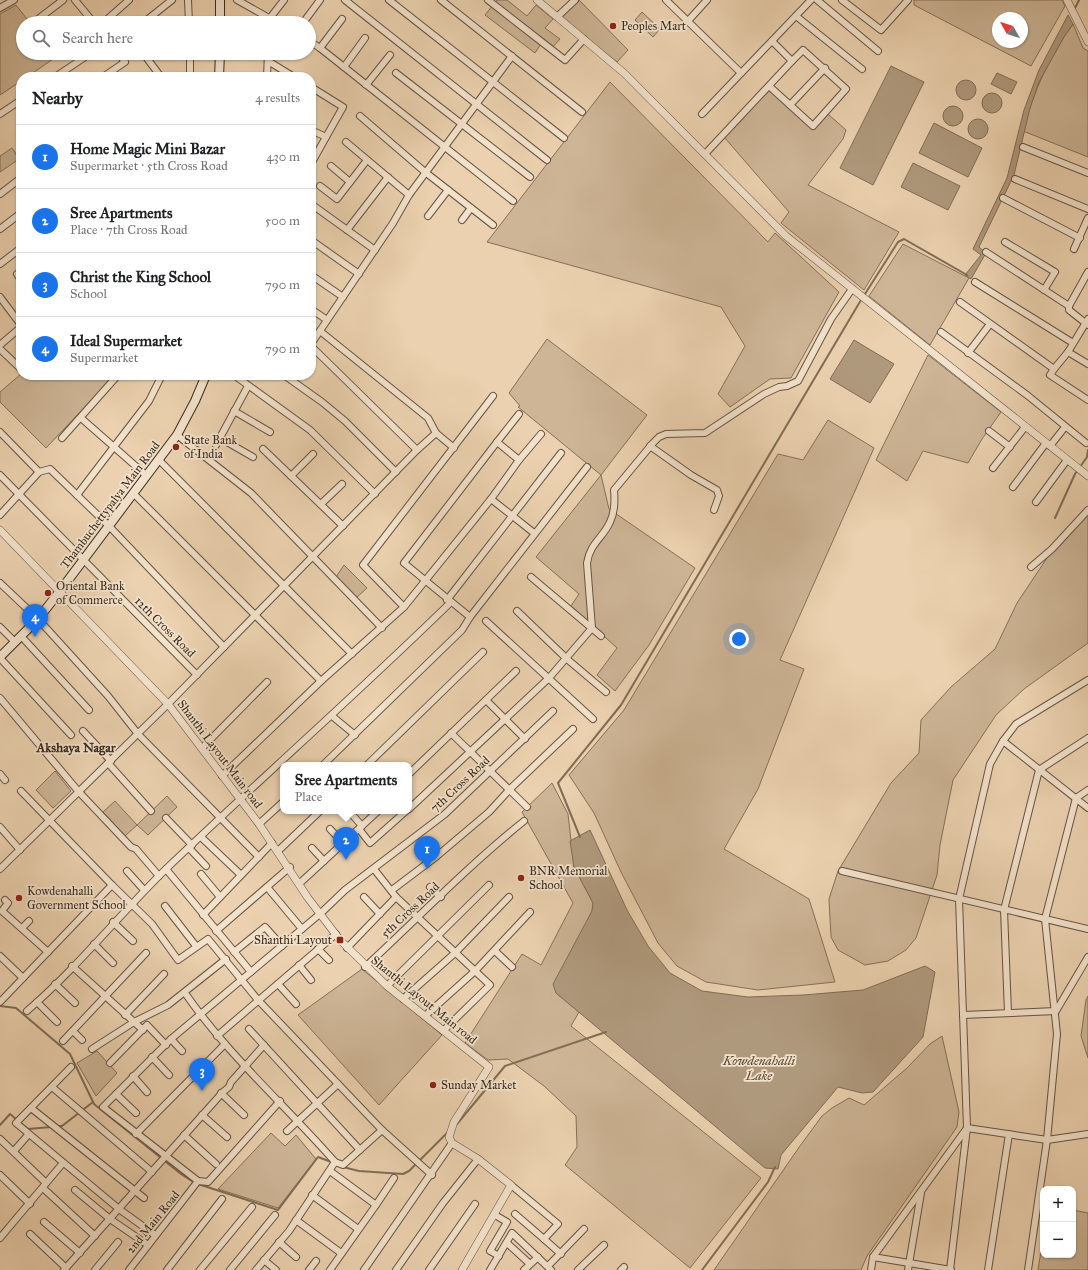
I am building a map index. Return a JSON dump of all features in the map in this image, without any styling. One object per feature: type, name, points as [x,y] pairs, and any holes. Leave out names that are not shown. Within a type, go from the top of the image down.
[{"type":"main road","points":[[220,0],[220,16]]},
{"type":"main road","points":[[219,72],[220,60]]},
{"type":"main road","name":"Thambuchettypalya Main Road","points":[[0,658],[38,619],[159,460],[177,435],[189,414],[204,380]]},
{"type":"street","points":[[0,8],[14,0]]},
{"type":"street","points":[[42,16],[63,0]]},
{"type":"street","points":[[75,0],[87,16]]},
{"type":"street","points":[[111,16],[129,0]]},
{"type":"street","points":[[152,16],[172,0]]},
{"type":"street","points":[[188,0],[189,16]]},
{"type":"street","points":[[237,0],[247,3],[267,16]]},
{"type":"street","points":[[272,16],[284,0]]},
{"type":"street","points":[[308,16],[320,0]]},
{"type":"street","points":[[345,0],[547,160]]},
{"type":"street","points":[[389,0],[564,138]]},
{"type":"street","points":[[441,0],[582,112]]},
{"type":"street","points":[[488,0],[565,60],[584,39]]},
{"type":"street","points":[[537,0],[634,82],[786,236],[853,291],[1088,476]]},
{"type":"street","points":[[557,17],[575,0]]},
{"type":"street","points":[[666,0],[741,73]]},
{"type":"street","points":[[688,21],[707,0]]},
{"type":"street","points":[[702,114],[811,0]]},
{"type":"street","points":[[817,0],[878,51]]},
{"type":"street","points":[[842,0],[881,30],[908,0]]},
{"type":"street","points":[[1067,0],[1088,42]]},
{"type":"street","points":[[796,16],[862,70]]},
{"type":"street","points":[[320,48],[342,19]]},
{"type":"street","points":[[344,67],[365,38]]},
{"type":"street","points":[[772,41],[792,61]]},
{"type":"street","points":[[316,45],[513,201]]},
{"type":"street","points":[[705,154],[802,50],[825,68],[846,88],[814,126],[769,86]]},
{"type":"street","points":[[366,85],[390,54]]},
{"type":"street","points":[[316,337],[375,250],[425,172],[512,56]]},
{"type":"street","points":[[62,72],[80,60]]},
{"type":"street","points":[[110,72],[125,62],[123,60]]},
{"type":"street","points":[[148,60],[157,72]]},
{"type":"street","points":[[190,60],[190,72]]},
{"type":"street","points":[[267,72],[268,61],[286,72]]},
{"type":"street","points":[[790,105],[825,68]]},
{"type":"street","points":[[396,74],[530,177]]},
{"type":"street","points":[[316,91],[343,107],[316,155]]},
{"type":"street","points":[[0,114],[16,103]]},
{"type":"street","points":[[360,116],[425,172],[493,225]]},
{"type":"street","points":[[316,132],[326,137]]},
{"type":"street","points":[[346,142],[409,195]]},
{"type":"street","points":[[1023,146],[1088,173]]},
{"type":"street","points":[[320,186],[337,199],[367,160]]},
{"type":"street","points":[[331,166],[350,182]]},
{"type":"street","points":[[347,230],[388,177]]},
{"type":"street","points":[[1015,179],[1088,208]]},
{"type":"street","points":[[0,194],[16,182]]},
{"type":"street","points":[[428,216],[448,190]]},
{"type":"street","points":[[1003,198],[1080,238]]},
{"type":"street","points":[[316,208],[375,250]]},
{"type":"street","points":[[462,220],[471,208]]},
{"type":"street","points":[[0,229],[16,217]]},
{"type":"street","points":[[1074,249],[1088,218]]},
{"type":"street","points":[[1005,242],[1054,272],[1044,290]]},
{"type":"street","points":[[316,244],[359,274]]},
{"type":"street","points":[[0,264],[16,252]]},
{"type":"street","points":[[986,252],[1069,306],[1069,310],[1087,322],[1068,352],[1050,375],[1088,400]]},
{"type":"street","points":[[1069,306],[1088,272]]},
{"type":"street","points":[[316,278],[343,297]]},
{"type":"street","points":[[975,282],[1073,343]]},
{"type":"street","points":[[412,806],[549,678],[567,659],[592,628],[587,563],[589,552],[610,522],[615,502],[614,490],[650,446],[659,437],[666,434],[705,433],[764,394],[798,381],[831,318],[853,291]]},
{"type":"street","points":[[0,297],[16,323]]},
{"type":"street","points":[[960,302],[1054,369]]},
{"type":"street","points":[[316,312],[327,320]]},
{"type":"street","points":[[968,352],[990,324]]},
{"type":"street","points":[[320,331],[428,418],[436,433],[454,448]]},
{"type":"street","points":[[16,332],[0,346],[16,364]]},
{"type":"street","points":[[941,332],[1086,443]]},
{"type":"street","points":[[316,350],[417,450]]},
{"type":"street","points":[[1068,352],[1088,364]]},
{"type":"street","points":[[62,438],[114,380]]},
{"type":"street","points":[[77,495],[114,448],[152,395],[160,380]]},
{"type":"street","points":[[240,380],[314,433],[375,494]]},
{"type":"street","points":[[291,380],[322,402],[345,421],[396,472]]},
{"type":"street","points":[[216,445],[248,386]]},
{"type":"street","points":[[404,607],[363,565],[493,396]]},
{"type":"street","points":[[234,411],[270,432]]},
{"type":"street","points":[[470,616],[449,601],[404,563],[519,414]]},
{"type":"street","points":[[81,418],[147,476]]},
{"type":"street","points":[[993,468],[1025,427]]},
{"type":"street","points":[[1013,487],[1065,427]]},
{"type":"street","points":[[989,431],[1010,447]]},
{"type":"street","points":[[0,432],[39,472]]},
{"type":"street","points":[[0,869],[197,675],[417,450],[436,433]]},
{"type":"street","points":[[222,776],[321,681],[404,607],[541,434]]},
{"type":"street","points":[[177,435],[252,494],[314,556],[382,628]]},
{"type":"street","points":[[220,438],[253,456]]},
{"type":"street","points":[[497,442],[519,460]]},
{"type":"street","points":[[650,446],[697,479],[717,490],[719,496],[714,510]]},
{"type":"street","points":[[263,449],[343,526]]},
{"type":"street","points":[[282,762],[332,716],[449,601],[561,453]]},
{"type":"street","points":[[291,476],[313,454]]},
{"type":"street","points":[[159,460],[352,654]]},
{"type":"street","points":[[1036,502],[1067,460]]},
{"type":"street","points":[[326,762],[462,630],[470,616],[587,467]]},
{"type":"street","points":[[0,515],[39,472],[50,470],[109,526],[224,647]]},
{"type":"street","name":"12th Cross Road","points":[[0,475],[197,675]]},
{"type":"street","points":[[321,504],[342,484]]},
{"type":"street","points":[[134,494],[321,681]]},
{"type":"street","points":[[491,499],[534,533]]},
{"type":"street","points":[[1031,568],[1052,549],[1088,510]]},
{"type":"street","name":"Shanthi Layout Main road","points":[[0,530],[168,704],[241,799],[290,867],[308,898],[347,948],[365,967],[387,986],[489,1067],[454,1122],[449,1137],[452,1143],[432,1175],[364,1270]]},
{"type":"street","points":[[531,577],[601,636]]},
{"type":"street","points":[[0,583],[38,619],[108,696],[138,734],[259,857]]},
{"type":"street","points":[[517,611],[567,659],[606,692]]},
{"type":"street","points":[[486,621],[593,719]]},
{"type":"street","points":[[0,627],[18,639],[89,710]]},
{"type":"street","points":[[370,762],[483,652]]},
{"type":"street","points":[[0,658],[71,735]]},
{"type":"street","points":[[412,770],[516,670]]},
{"type":"street","points":[[874,1257],[950,1270],[968,1128],[959,899],[990,764],[1003,741],[1016,724],[1088,680]]},
{"type":"street","points":[[202,748],[267,682]]},
{"type":"street","points":[[0,698],[78,792],[131,847],[136,848],[159,876]]},
{"type":"street","points":[[486,700],[525,739]]},
{"type":"street","name":"7th Cross Road","points":[[136,1134],[103,1107],[133,1076],[171,1039],[321,913],[345,890],[445,814],[553,711]]},
{"type":"street","points":[[332,716],[355,735]]},
{"type":"street","points":[[392,890],[437,856],[489,812],[510,789],[573,729]]},
{"type":"street","points":[[83,731],[151,811]]},
{"type":"street","points":[[451,733],[527,807]]},
{"type":"street","points":[[1008,1013],[1004,910],[1039,770],[1088,738]]},
{"type":"street","points":[[1003,741],[1088,808]]},
{"type":"street","points":[[26,1011],[55,984],[113,922],[132,905],[144,890],[280,763]]},
{"type":"street","points":[[0,774],[5,780]]},
{"type":"street","points":[[1028,1270],[1047,1140],[1057,1034],[1056,1011],[1045,919],[1076,798],[1088,790]]},
{"type":"street","points":[[21,791],[152,924],[178,960],[208,938],[258,1000],[382,1130],[432,1175]]},
{"type":"street","points":[[259,824],[280,805]]},
{"type":"street","points":[[278,851],[317,814]]},
{"type":"street","points":[[351,814],[370,842],[403,814]]},
{"type":"street","points":[[300,883],[375,814]]},
{"type":"street","points":[[166,818],[191,846],[206,866]]},
{"type":"street","name":"5th Cross Road","points":[[365,967],[441,897],[464,872],[524,821]]},
{"type":"street","points":[[0,827],[20,850]]},
{"type":"street","points":[[330,829],[343,843]]},
{"type":"street","points":[[201,837],[241,875]]},
{"type":"street","points":[[203,915],[272,843]]},
{"type":"street","points":[[312,848],[324,861]]},
{"type":"street","points":[[216,931],[290,867]]},
{"type":"street","points":[[166,869],[251,972]]},
{"type":"street","points":[[374,869],[396,897],[490,985],[443,1031]]},
{"type":"street","points":[[127,871],[144,890]]},
{"type":"street","points":[[842,871],[1088,929]]},
{"type":"street","points":[[201,874],[220,897]]},
{"type":"street","points":[[0,1002],[112,885]]},
{"type":"street","points":[[387,986],[489,885]]},
{"type":"street","points":[[267,887],[302,929]]},
{"type":"street","points":[[430,887],[441,897]]},
{"type":"street","points":[[364,897],[380,914]]},
{"type":"street","points":[[347,948],[396,897]]},
{"type":"street","points":[[403,999],[455,953],[509,897]]},
{"type":"street","points":[[5,900],[8,903],[2,911],[48,952]]},
{"type":"street","points":[[165,906],[196,946]]},
{"type":"street","points":[[425,1016],[475,971],[530,912]]},
{"type":"street","points":[[22,928],[29,921]]},
{"type":"street","points":[[113,922],[133,941]]},
{"type":"street","points":[[234,952],[265,927],[282,946]]},
{"type":"street","points":[[217,1036],[336,934]]},
{"type":"street","points":[[94,944],[113,963]]},
{"type":"street","points":[[318,949],[329,960]]},
{"type":"street","points":[[495,951],[512,967]]},
{"type":"street","points":[[63,1041],[146,953]]},
{"type":"street","points":[[0,956],[23,978]]},
{"type":"street","points":[[1056,1011],[1088,957]]},
{"type":"street","points":[[92,1049],[134,1022],[168,1005],[226,960]]},
{"type":"street","points":[[299,965],[311,980]]},
{"type":"street","points":[[72,966],[142,1030]]},
{"type":"street","points":[[125,1015],[164,974]]},
{"type":"street","points":[[55,984],[75,1003]]},
{"type":"street","points":[[278,984],[296,1004]]},
{"type":"street","points":[[185,993],[217,1036],[299,1120],[335,1162],[342,1165],[382,1130]]},
{"type":"street","points":[[36,1002],[57,1022]]},
{"type":"street","points":[[963,1015],[1056,1011]]},
{"type":"street","points":[[110,1062],[147,1025],[166,1045]]},
{"type":"street","points":[[250,1029],[360,1150]]},
{"type":"street","points":[[73,1031],[82,1040]]},
{"type":"street","points":[[171,1039],[182,1051]]},
{"type":"street","points":[[225,1044],[136,1134],[198,1181],[208,1182],[280,1101]]},
{"type":"street","points":[[30,1234],[65,1269],[202,1115],[229,1087],[231,1082],[264,1045]]},
{"type":"street","points":[[152,1057],[169,1075]]},
{"type":"street","points":[[72,1068],[16,1123],[28,1135],[119,1209],[155,1235]]},
{"type":"street","points":[[133,1076],[148,1092]]},
{"type":"street","points":[[287,1131],[338,1084]]},
{"type":"street","points":[[52,1087],[152,1172]]},
{"type":"street","points":[[116,1094],[136,1114]]},
{"type":"street","points":[[221,1094],[244,1114]]},
{"type":"street","points":[[31,1108],[144,1198]]},
{"type":"street","points":[[202,1115],[226,1137]]},
{"type":"street","points":[[968,1128],[1047,1140],[1088,1134]]},
{"type":"street","points":[[871,1270],[874,1257],[921,1190],[968,1128]]},
{"type":"street","points":[[988,1270],[1009,1134]]},
{"type":"street","points":[[14,1151],[28,1135]]},
{"type":"street","points":[[184,1135],[216,1164]]},
{"type":"street","points":[[0,1139],[14,1151],[45,1186],[95,1236]]},
{"type":"street","points":[[452,1143],[478,1159],[512,1185],[558,1224],[544,1239]]},
{"type":"street","points":[[396,1270],[443,1203],[478,1159]]},
{"type":"street","points":[[256,1270],[296,1220],[312,1195],[330,1172],[335,1162]]},
{"type":"street","points":[[0,1238],[63,1163]]},
{"type":"street","points":[[330,1172],[376,1205]]},
{"type":"street","points":[[0,1175],[30,1204]]},
{"type":"street","points":[[330,1270],[394,1178]]},
{"type":"street","name":"2nd Main Road","points":[[129,1270],[198,1181]]},
{"type":"street","points":[[462,1270],[512,1185]]},
{"type":"street","points":[[75,1190],[110,1219],[148,1245]]},
{"type":"street","points":[[908,1270],[921,1190]]},
{"type":"street","points":[[312,1195],[358,1229]]},
{"type":"street","points":[[167,1270],[222,1199]]},
{"type":"street","points":[[429,1270],[475,1204]]},
{"type":"street","points":[[200,1270],[252,1207]]},
{"type":"street","points":[[515,1214],[561,1254]]},
{"type":"street","points":[[495,1215],[507,1222],[490,1251],[499,1256]]},
{"type":"street","points":[[230,1270],[275,1216]]},
{"type":"street","points":[[296,1220],[341,1253]]},
{"type":"street","points":[[44,1222],[80,1253]]},
{"type":"street","points":[[490,1270],[512,1233],[550,1268],[584,1229]]},
{"type":"street","points":[[95,1270],[118,1242]]},
{"type":"street","points":[[279,1242],[296,1257]]},
{"type":"street","points":[[507,1243],[530,1264]]},
{"type":"street","points":[[578,1270],[604,1245]]},
{"type":"street","points":[[524,1270],[538,1257]]},
{"type":"street","points":[[264,1260],[276,1270]]},
{"type":"street","points":[[309,1270],[316,1261]]},
{"type":"shaded area","points":[[497,0],[507,0],[527,16],[536,5],[553,19],[545,28],[560,39],[550,50],[541,44],[535,53],[485,15]]},
{"type":"shaded area","points":[[579,0],[628,50],[617,62],[560,17]]},
{"type":"shaded area","points":[[914,0],[1062,0],[1065,6],[1031,66],[996,48],[1028,48],[1028,12],[992,12],[992,46],[914,5]]},
{"type":"shaded area","points":[[16,5],[25,16],[16,16],[16,60],[52,60],[34,72],[16,72],[16,84],[0,95],[0,14]]},
{"type":"shaded area","points":[[642,12],[660,29],[653,37],[635,20]]},
{"type":"shaded area","points":[[1073,24],[1083,48],[1088,51],[1088,157],[1023,131],[1037,89],[1049,62],[1064,36]]},
{"type":"shaded area","points":[[610,82],[768,242],[775,233],[839,292],[791,378],[770,379],[730,407],[718,394],[745,346],[721,307],[487,242]]},
{"type":"shaded area","points":[[770,89],[813,130],[828,114],[846,130],[843,139],[808,185],[899,232],[864,290],[781,223],[789,212],[724,137]]},
{"type":"shaded area","points":[[12,148],[16,154],[16,161],[0,172],[0,156]]},
{"type":"shaded area","points":[[903,244],[969,278],[930,345],[869,296]]},
{"type":"shaded area","points":[[547,339],[647,415],[601,475],[518,407],[520,406],[509,393]]},
{"type":"shaded area","points":[[928,355],[1001,412],[982,439],[968,463],[923,451],[907,481],[876,460]]},
{"type":"shaded area","points":[[16,378],[16,380],[110,380],[46,448],[0,402],[0,392]]},
{"type":"shaded area","points":[[828,420],[874,448],[780,660],[804,669],[758,789],[724,849],[809,899],[835,982],[758,990],[706,982],[677,966],[658,943],[621,872],[594,813],[569,775],[624,710],[778,454],[803,460]]},
{"type":"shaded area","points":[[601,475],[609,509],[695,568],[649,645],[615,691],[597,675],[617,648],[571,606],[579,594],[536,557]]},
{"type":"shaded area","points":[[1088,515],[1088,643],[1024,689],[996,715],[953,780],[940,845],[937,875],[916,938],[906,950],[888,961],[865,965],[838,950],[831,937],[829,899],[838,871],[891,783],[919,753],[921,720],[951,687],[995,649],[1017,603],[1049,555],[1079,518]]},
{"type":"shaded area","points":[[344,565],[367,588],[356,598],[336,577]]},
{"type":"shaded area","points":[[55,771],[71,791],[53,808],[36,790]]},
{"type":"shaded area","points":[[552,783],[568,814],[574,867],[593,903],[592,911],[556,993],[579,1012],[571,1026],[761,1178],[690,1268],[565,1165],[577,1147],[576,1116],[544,1086],[508,1059],[488,1060],[465,1043],[522,954],[541,965],[573,903],[522,812]]},
{"type":"shaded area","points":[[167,796],[177,807],[148,835],[137,825]]},
{"type":"shaded area","points":[[115,801],[137,825],[125,836],[103,812]]},
{"type":"shaded area","points":[[362,969],[442,1035],[379,1105],[298,1015]]},
{"type":"shaded area","points":[[1088,996],[1088,1058],[1081,1036],[1086,1000]]},
{"type":"shaded area","points":[[942,1036],[959,1112],[957,1127],[867,1256],[861,1270],[714,1270],[822,1116],[849,1098],[864,1105],[907,1068],[930,1044]]},
{"type":"shaded area","points":[[97,1051],[117,1073],[96,1096],[77,1063]]},
{"type":"shaded area","points":[[271,1133],[285,1146],[296,1135],[316,1159],[278,1208],[218,1189]]},
{"type":"shaded area","points":[[1076,1211],[1088,1213],[1088,1270],[1038,1270],[1040,1257],[1076,1258]]},
{"type":"water","points":[[1068,15],[1073,24],[1039,82],[1030,108],[1014,175],[979,247],[986,253],[971,279],[965,275],[981,255],[973,249],[1007,178],[1024,110],[1039,70]]},
{"type":"water","points":[[891,66],[924,82],[873,185],[840,168]]},
{"type":"water","points":[[997,73],[1017,82],[1011,94],[991,84]]},
{"type":"water","points":[[966,80],[973,83],[976,90],[973,97],[966,100],[959,97],[956,90],[959,83]]},
{"type":"water","points":[[992,93],[999,96],[1002,103],[999,110],[992,113],[985,110],[982,103],[985,96]]},
{"type":"water","points":[[953,106],[960,109],[963,116],[960,123],[953,126],[946,123],[943,116],[946,109]]},
{"type":"water","points":[[978,119],[985,122],[988,129],[985,136],[978,139],[971,136],[968,129],[971,122]]},
{"type":"water","points":[[934,123],[982,148],[968,177],[919,153]]},
{"type":"water","points":[[913,163],[960,186],[948,210],[901,187]]},
{"type":"water","points":[[854,340],[894,364],[870,403],[830,379]]},
{"type":"water","name":"Kowdenahalli Lake","points":[[590,830],[627,910],[648,946],[670,973],[702,991],[748,997],[803,995],[863,990],[925,966],[935,972],[923,1037],[873,1092],[862,1093],[838,1087],[781,1155],[778,1169],[765,1168],[556,993],[553,984],[592,911],[593,903],[574,867],[570,841]]},
{"type":"waterway","points":[[1075,8],[1079,0]]},
{"type":"waterway","points":[[580,837],[558,783],[621,705],[858,305],[898,242],[904,239],[967,275]]},
{"type":"waterway","points":[[1055,518],[1075,474],[1087,457],[1088,450]]},
{"type":"waterway","points":[[0,1006],[16,1008],[70,1054],[94,1104],[181,1174],[195,1183],[278,1210],[318,1157],[334,1163]]},
{"type":"waterway","points":[[457,1124],[505,1066],[606,1032]]},
{"type":"waterway","points":[[57,1126],[62,1126],[93,1102]]},
{"type":"waterway","points":[[0,1125],[10,1114],[28,1129],[51,1127]]},
{"type":"waterway","points":[[343,1167],[359,1171],[403,1174],[409,1171],[448,1132]]},
{"type":"waterway","points":[[702,1270],[768,1182],[775,1167]]},
{"type":"place","name":"Peoples Mart","points":[[613,26]]},
{"type":"place","name":"State Bank of India","points":[[176,447]]},
{"type":"place","name":"Oriental Bank of Commerce","points":[[48,593]]},
{"type":"place","name":"Ideal Supermarket","points":[[35,637]]},
{"type":"place","name":"Sree Apartments","points":[[346,860]]},
{"type":"place","name":"Home Magic Mini Bazar","points":[[427,869]]},
{"type":"place","name":"BNR Memorial School","points":[[521,878]]},
{"type":"place","name":"Kowdenahalli Government School","points":[[19,898]]},
{"type":"place","name":"Shanthi Layout","points":[[340,940]]},
{"type":"place","name":"Sunday Market","points":[[433,1085]]},
{"type":"place","name":"Christ the King School","points":[[202,1091]]},
{"type":"district","name":"Akshaya Nagar","points":[[76,748]]}]
